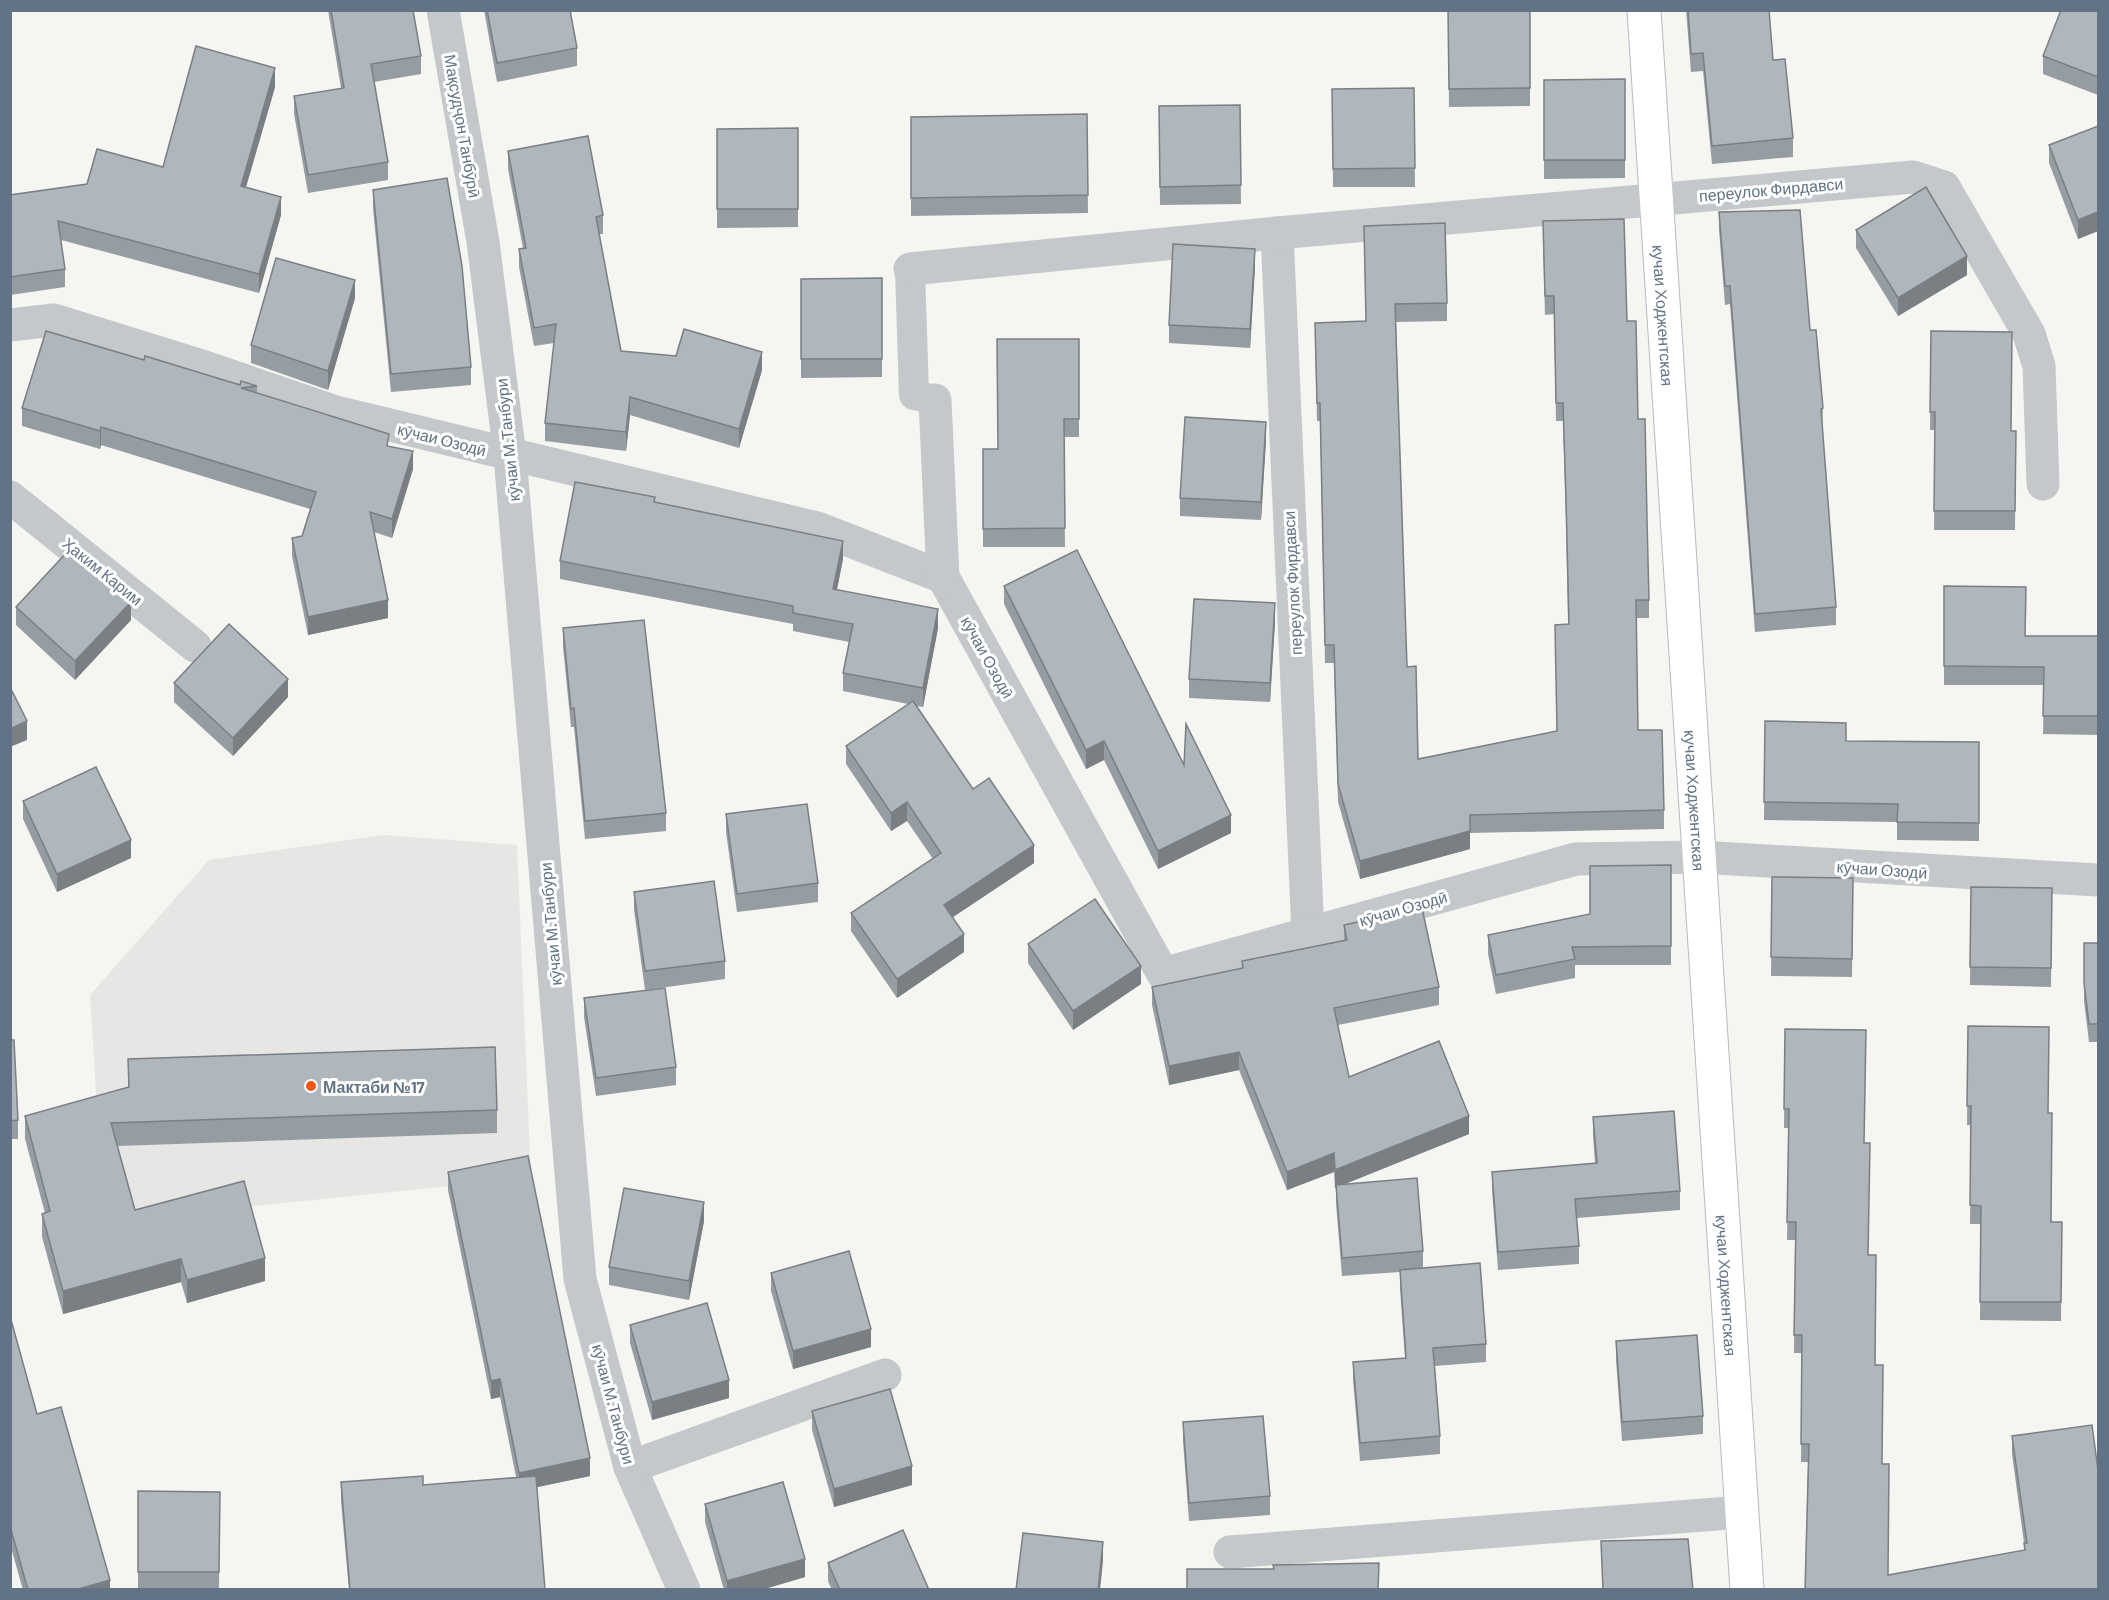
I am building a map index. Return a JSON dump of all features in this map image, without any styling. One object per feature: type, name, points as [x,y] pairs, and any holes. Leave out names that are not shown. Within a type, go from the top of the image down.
[{"type":"main road","name":"кучаи Ходжентская","points":[[1644,10],[1747,1590]]},
{"type":"street","name":"Мақсудҷон Танбӯрӣ","points":[[443,10],[483,242]]},
{"type":"street","name":"переулок Фирдавси","points":[[910,269],[1277,232],[1913,177],[1944,187],[2029,334],[2039,366],[2043,484]]},
{"type":"street","name":"переулок Фирдавси","points":[[1277,232],[1308,934]]},
{"type":"street","name":"кӯчаи М.Танбури","points":[[483,242],[510,456],[580,1279],[630,1467],[684,1590]]},
{"type":"street","points":[[910,269],[914,396],[934,400]]},
{"type":"street","name":"кӯчаи Озодӣ","points":[[10,325],[54,320],[205,367],[336,412],[510,456],[817,528],[943,578]]},
{"type":"street","name":"кӯчаи Озодӣ","points":[[934,400],[943,578],[1163,974],[1576,859],[1699,857],[2098,880]]},
{"type":"street","name":"Ҳаким Карим","points":[[10,497],[195,646]]},
{"type":"street","points":[[630,1467],[885,1375]]},
{"type":"street","points":[[1230,1552],[1742,1512]]},
{"type":"shaded area","name":"Мактаби №17","points":[[383,835],[517,845],[531,1178],[104,1221],[90,995],[209,860]]},
{"type":"building","points":[[331,10],[413,10],[421,56],[371,64],[388,162],[308,175],[294,96],[344,88]]},
{"type":"building","points":[[487,10],[570,10],[577,48],[497,63]]},
{"type":"building","points":[[1448,10],[1530,10],[1530,88],[1449,89]]},
{"type":"building","points":[[1688,10],[1769,10],[1773,60],[1785,59],[1793,138],[1712,146],[1703,53],[1691,54]]},
{"type":"building","points":[[2061,10],[2098,10],[2098,77],[2043,56]]},
{"type":"building","points":[[196,46],[275,68],[241,186],[281,197],[259,274],[58,221],[65,269],[10,277],[10,195],[87,184],[97,149],[163,167]]},
{"type":"building","points":[[1625,79],[1625,160],[1544,160],[1544,80]]},
{"type":"building","points":[[1414,88],[1415,168],[1333,169],[1332,89]]},
{"type":"building","points":[[1240,105],[1241,185],[1160,187],[1159,106]]},
{"type":"building","points":[[1087,114],[1088,195],[911,198],[911,117]]},
{"type":"building","points":[[2098,126],[2098,212],[2078,220],[2049,145]]},
{"type":"building","points":[[798,128],[798,209],[717,209],[717,129]]},
{"type":"building","points":[[588,136],[603,215],[596,217],[621,351],[676,356],[684,329],[762,352],[739,429],[630,397],[626,432],[545,423],[556,324],[534,328],[519,249],[526,248],[508,151]]},
{"type":"building","points":[[447,178],[462,266],[471,367],[391,374],[373,190]]},
{"type":"building","points":[[1926,187],[1967,256],[1898,298],[1856,230]]},
{"type":"building","points":[[1800,210],[1810,330],[1816,330],[1836,607],[1755,614],[1730,286],[1725,286],[1719,212]]},
{"type":"building","points":[[1624,219],[1627,321],[1636,321],[1638,419],[1645,419],[1649,600],[1636,600],[1638,730],[1662,730],[1664,810],[1470,815],[1470,831],[1360,861],[1338,784],[1334,645],[1325,645],[1320,403],[1317,403],[1315,323],[1366,321],[1364,226],[1445,223],[1447,303],[1395,304],[1407,667],[1416,666],[1418,759],[1557,731],[1555,625],[1569,624],[1566,501],[1563,403],[1556,403],[1554,296],[1545,296],[1543,221]]},
{"type":"building","points":[[1173,244],[1255,249],[1250,329],[1169,325]]},
{"type":"building","points":[[276,258],[355,280],[328,371],[251,345]]},
{"type":"building","points":[[882,278],[882,359],[801,359],[801,279]]},
{"type":"building","points":[[46,331],[144,360],[145,356],[240,385],[241,381],[257,386],[241,388],[389,434],[387,446],[413,451],[392,519],[370,512],[388,600],[308,617],[292,538],[302,536],[316,492],[101,427],[100,431],[22,408]]},
{"type":"building","points":[[1931,331],[2012,332],[2011,431],[2016,431],[2015,511],[1934,511],[1935,412],[1930,412]]},
{"type":"building","points":[[997,339],[1079,339],[1079,419],[1064,419],[1065,528],[983,529],[983,449],[998,449]]},
{"type":"building","points":[[1185,417],[1266,422],[1261,502],[1180,498]]},
{"type":"building","points":[[575,482],[655,497],[654,502],[843,541],[833,589],[938,609],[923,688],[843,673],[853,624],[793,613],[793,606],[560,561]]},
{"type":"building","points":[[69,550],[131,602],[75,661],[16,607]]},
{"type":"building","points":[[1077,550],[1184,765],[1186,724],[1231,815],[1158,851],[1104,741],[1086,750],[1004,586]]},
{"type":"building","points":[[1944,586],[2026,587],[2025,636],[2098,636],[2098,716],[2043,716],[2044,667],[1944,666]]},
{"type":"building","points":[[1194,599],[1275,603],[1270,683],[1189,679]]},
{"type":"building","points":[[644,620],[666,813],[585,821],[574,708],[571,709],[563,628]]},
{"type":"building","points":[[229,624],[288,679],[233,738],[174,683]]},
{"type":"building","points":[[10,687],[27,721],[10,729]]},
{"type":"building","points":[[913,701],[973,789],[989,778],[1034,845],[944,905],[964,934],[897,979],[851,913],[941,853],[907,802],[891,813],[846,746]]},
{"type":"building","points":[[1765,721],[1846,723],[1846,741],[1979,742],[1979,823],[1897,822],[1898,804],[1764,802]]},
{"type":"building","points":[[96,767],[131,840],[57,874],[23,801]]},
{"type":"building","points":[[807,804],[818,883],[737,894],[726,814]]},
{"type":"building","points":[[1671,865],[1671,946],[1572,947],[1575,959],[1496,975],[1488,935],[1590,914],[1590,866]]},
{"type":"building","points":[[1772,877],[1853,878],[1852,959],[1771,957]]},
{"type":"building","points":[[714,881],[725,961],[645,971],[634,892]]},
{"type":"building","points":[[1971,887],[2052,888],[2051,968],[1970,967]]},
{"type":"building","points":[[1095,899],[1141,966],[1073,1011],[1028,944]]},
{"type":"building","points":[[1422,908],[1439,987],[1334,1008],[1349,1077],[1439,1041],[1469,1116],[1335,1170],[1334,1153],[1287,1172],[1239,1052],[1169,1066],[1152,987],[1243,968],[1242,961],[1347,940],[1344,925]]},
{"type":"building","points":[[2084,943],[2098,943],[2098,1024],[2089,1024],[2084,983]]},
{"type":"building","points":[[665,988],[676,1067],[596,1078],[584,998]]},
{"type":"building","points":[[1968,1026],[2049,1027],[2048,1113],[2052,1113],[2051,1222],[2062,1222],[2061,1302],[1980,1302],[1981,1206],[1970,1205],[1971,1106],[1967,1106]]},
{"type":"building","points":[[1785,1029],[1866,1030],[1864,1143],[1870,1143],[1868,1255],[1876,1255],[1875,1365],[1883,1365],[1882,1464],[1889,1464],[1888,1575],[2025,1550],[2024,1543],[2027,1543],[2012,1436],[2092,1425],[2098,1470],[2098,1590],[1805,1590],[1809,1444],[1801,1444],[1802,1335],[1794,1335],[1796,1222],[1787,1222],[1789,1109],[1784,1109]]},
{"type":"building","points":[[10,1040],[14,1040],[18,1120],[10,1121]]},
{"type":"building","points":[[495,1047],[497,1110],[111,1123],[135,1210],[244,1181],[265,1258],[187,1280],[181,1259],[63,1291],[42,1214],[50,1211],[25,1116],[129,1087],[128,1059]]},
{"type":"building","points":[[1674,1111],[1680,1191],[1575,1199],[1579,1246],[1498,1252],[1492,1172],[1597,1163],[1593,1117]]},
{"type":"building","points":[[528,1156],[590,1458],[519,1473],[500,1379],[491,1381],[448,1172]]},
{"type":"building","points":[[1417,1178],[1423,1251],[1342,1258],[1336,1185]]},
{"type":"building","points":[[624,1188],[704,1202],[689,1281],[609,1267]]},
{"type":"building","points":[[849,1251],[871,1329],[793,1351],[771,1273]]},
{"type":"building","points":[[1480,1263],[1486,1344],[1433,1348],[1440,1436],[1360,1443],[1353,1362],[1406,1358],[1400,1270]]},
{"type":"building","points":[[707,1303],[729,1380],[652,1402],[630,1325]]},
{"type":"building","points":[[10,1316],[37,1414],[61,1407],[110,1580],[75,1590],[28,1590],[10,1526]]},
{"type":"building","points":[[1697,1335],[1703,1416],[1622,1422],[1616,1341]]},
{"type":"building","points":[[890,1389],[912,1466],[834,1489],[812,1411]]},
{"type":"building","points":[[1263,1416],[1270,1496],[1189,1503],[1183,1422]]},
{"type":"building","points":[[423,1476],[423,1485],[536,1476],[545,1590],[350,1590],[341,1482]]},
{"type":"building","points":[[783,1482],[805,1559],[727,1581],[705,1504]]},
{"type":"building","points":[[138,1491],[220,1492],[219,1572],[138,1572]]},
{"type":"building","points":[[903,1530],[929,1590],[840,1590],[828,1563]]},
{"type":"building","points":[[1023,1533],[1103,1542],[1098,1590],[1016,1590]]},
{"type":"building","points":[[1688,1539],[1693,1590],[1603,1590],[1601,1541]]},
{"type":"building","points":[[1379,1563],[1378,1590],[1187,1590],[1187,1569],[1274,1569],[1273,1565]]},
{"type":"place","name":"Мактаби №17","points":[[311,1086]]}]
